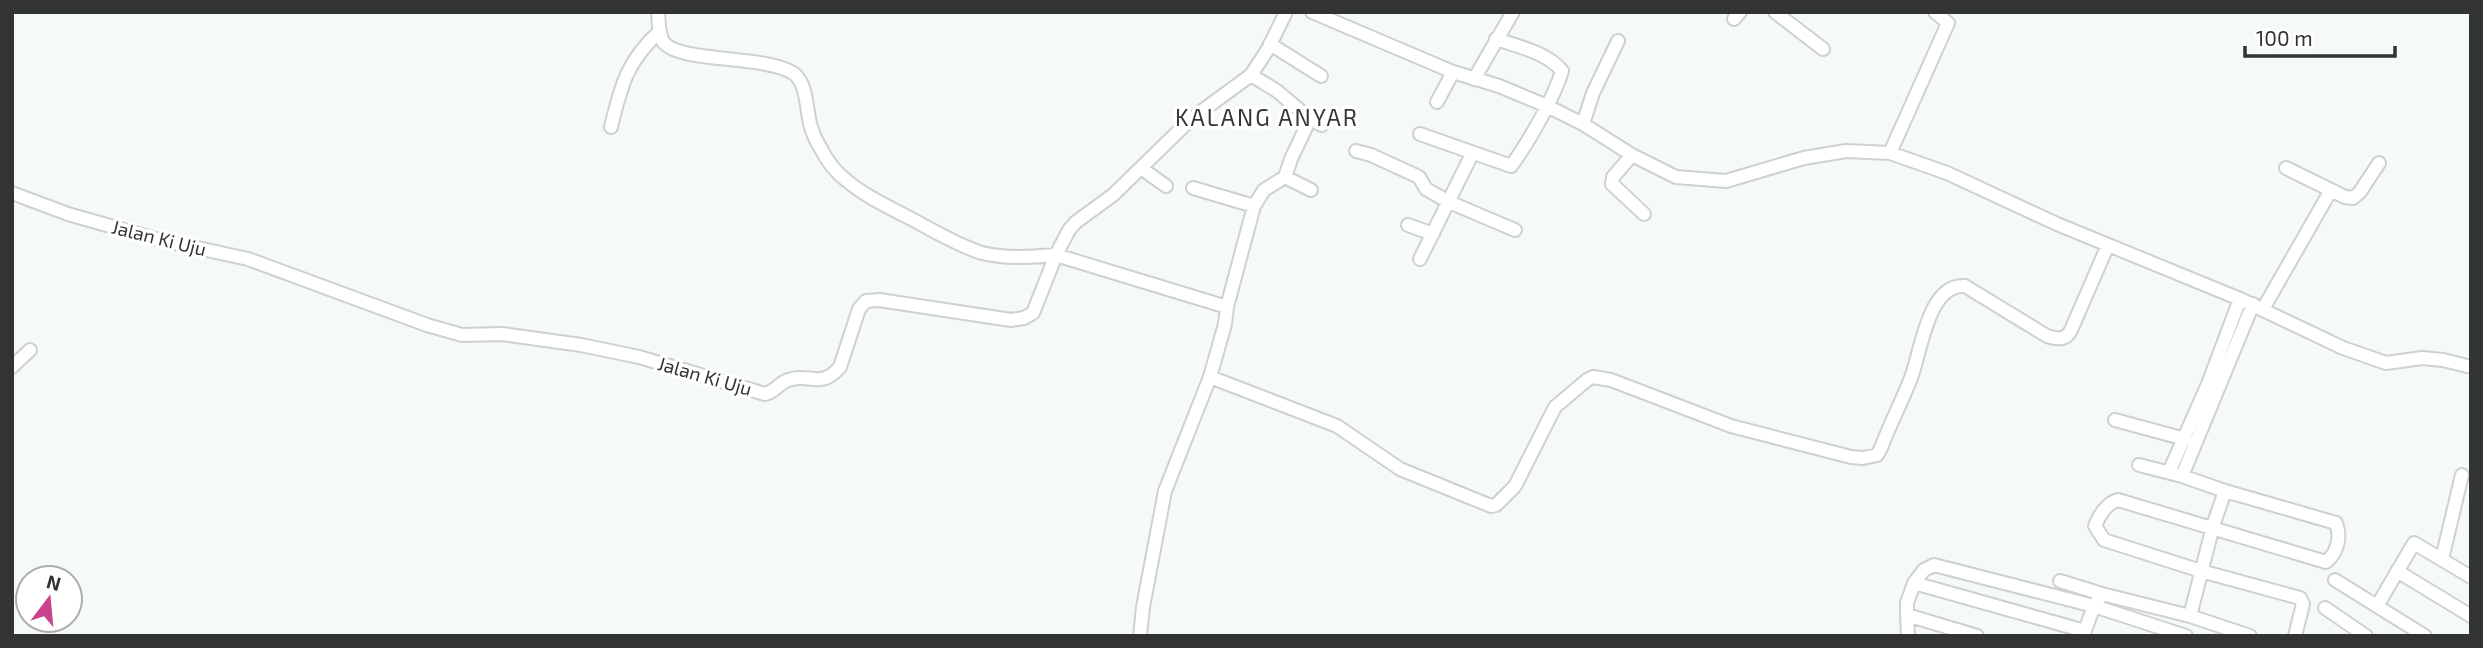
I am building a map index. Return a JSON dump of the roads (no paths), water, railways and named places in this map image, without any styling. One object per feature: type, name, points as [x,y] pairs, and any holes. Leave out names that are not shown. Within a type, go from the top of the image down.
[{"type":"street","points":[[658,12],[659,32],[665,43],[680,52],[761,64],[784,69],[795,75],[801,84],[811,127],[826,158],[845,180],[884,205],[954,242],[981,253],[1028,257],[1056,255],[1227,307]]},
{"type":"street","points":[[1056,255],[1076,222],[1113,195],[1191,119],[1251,75],[1286,12]]},
{"type":"street","points":[[1312,12],[1453,72],[1499,86],[1546,106],[1676,177],[1726,181],[1804,158],[1846,151],[1890,153],[1947,173],[2240,299],[2343,348],[2386,363],[2422,358],[2443,360],[2471,368]]},
{"type":"street","points":[[1474,79],[1513,12]]},
{"type":"street","points":[[1774,12],[1823,49]]},
{"type":"street","points":[[1890,153],[1950,17],[1935,12]]},
{"type":"street","points":[[611,127],[622,82],[647,42],[659,32]]},
{"type":"street","points":[[1420,134],[1511,166],[1558,84],[1562,71],[1531,51],[1496,39]]},
{"type":"street","points":[[1583,124],[1593,93],[1618,41]]},
{"type":"street","points":[[1270,44],[1321,76]]},
{"type":"street","points":[[1437,102],[1453,72]]},
{"type":"street","points":[[1140,636],[1165,491],[1210,377],[1254,206],[1264,190],[1285,177],[1291,159],[1316,122],[1284,95],[1251,75]]},
{"type":"street","points":[[1356,151],[1419,177],[1426,189],[1449,202],[1515,230]]},
{"type":"street","points":[[1420,259],[1472,153]]},
{"type":"street","points":[[1632,155],[1613,177],[1612,184],[1644,214]]},
{"type":"street","points":[[2286,167],[2345,197],[2353,198],[2379,163]]},
{"type":"street","points":[[1142,168],[1166,186]]},
{"type":"street","points":[[1285,177],[1311,190]]},
{"type":"street","points":[[1193,188],[1254,206]]},
{"type":"street","points":[[2176,474],[2258,307],[2331,190]]},
{"type":"street","name":"Jalan Ki Uju","points":[[12,193],[68,214],[152,238],[248,259],[427,326],[462,335],[502,334],[581,345],[639,357],[765,394],[771,393],[784,381],[821,380],[835,373],[840,367],[859,309],[866,301],[880,300],[1011,320],[1024,318],[1033,313],[1056,255]]},
{"type":"street","points":[[1408,225],[1433,234]]},
{"type":"street","points":[[1210,377],[1337,426],[1400,469],[1491,506],[1496,505],[1515,486],[1555,407],[1593,377],[1611,380],[1748,431],[1863,458],[1877,455],[1881,448],[1912,376],[1929,316],[1948,289],[1955,285],[1965,286],[2046,336],[2058,339],[2066,337],[2108,244]]},
{"type":"street","points":[[2176,474],[2185,439],[2240,299]]},
{"type":"street","points":[[12,367],[30,350]]},
{"type":"street","points":[[2115,420],[2185,439]]},
{"type":"street","points":[[2139,465],[2336,523],[2338,545],[2326,562],[2213,526],[2118,500],[2107,507],[2097,519],[2095,526],[2104,540],[2201,571],[2300,598],[2303,604],[2295,636]]},
{"type":"street","points":[[2442,559],[2462,475]]},
{"type":"street","points":[[2190,616],[2213,526],[2225,491]]},
{"type":"street","points":[[2376,606],[2414,544],[2471,577]]},
{"type":"street","points":[[1908,636],[1907,603],[1913,583],[1924,570],[1934,565],[2094,606],[2186,636]]},
{"type":"street","points":[[2397,571],[2471,616]]},
{"type":"street","points":[[2335,580],[2425,636]]},
{"type":"street","points":[[2060,581],[2190,616],[2250,636]]},
{"type":"street","points":[[1913,583],[2084,634],[2094,606],[2102,594]]},
{"type":"street","points":[[2325,608],[2366,636]]},
{"type":"street","points":[[1907,615],[1977,636]]},
{"type":"district","name":"KALANG ANYAR","points":[[1267,118]]}]
